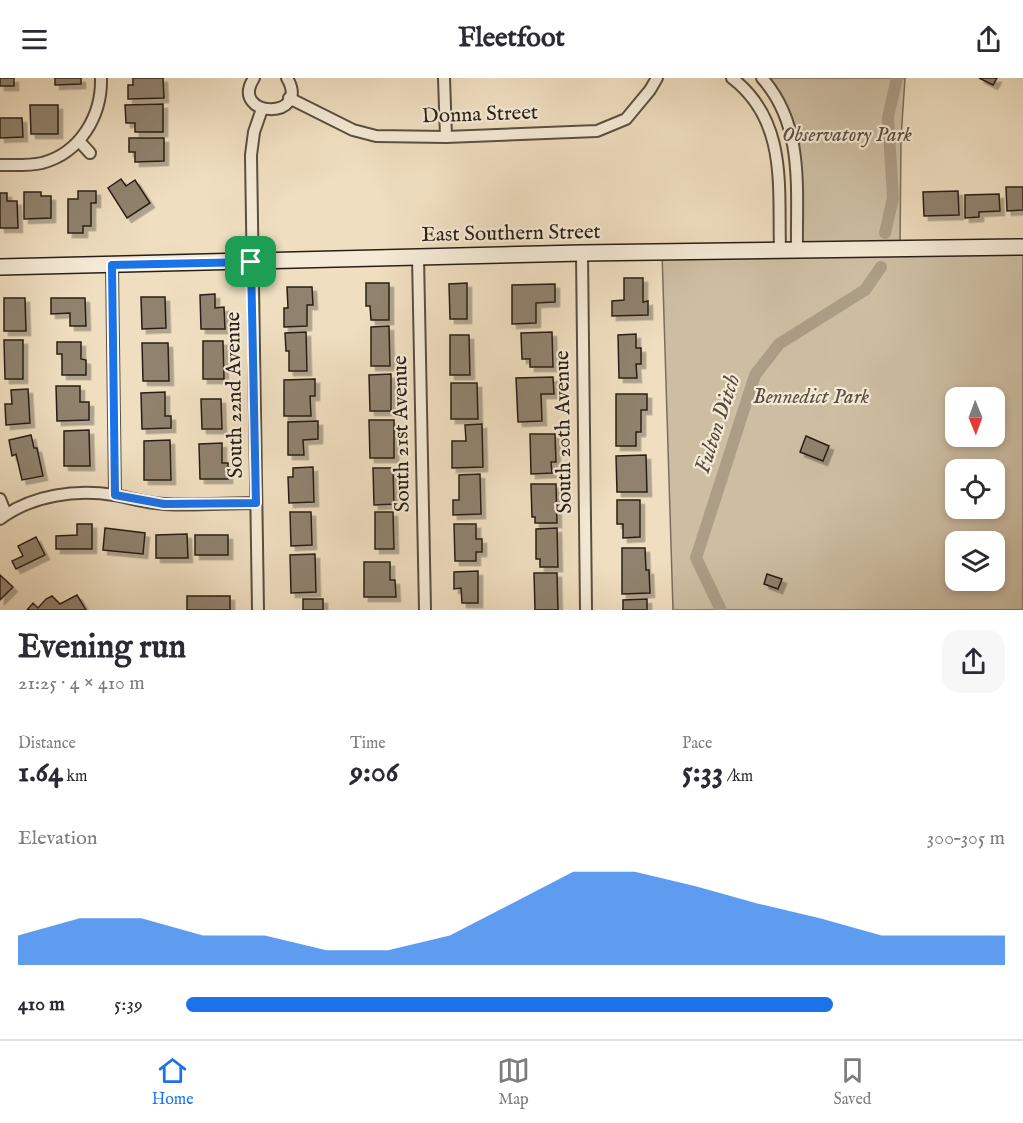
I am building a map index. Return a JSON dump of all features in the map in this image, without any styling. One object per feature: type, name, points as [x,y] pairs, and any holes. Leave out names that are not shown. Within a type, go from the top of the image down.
[{"type":"street","points":[[0,165],[30,165],[50,160],[79,141],[88,129],[99,105],[101,78]]},
{"type":"street","points":[[254,78],[250,96],[262,109],[272,111],[279,109],[289,98],[291,87],[287,78]]},
{"type":"street","points":[[444,78],[446,137]]},
{"type":"street","name":"Donna Street","points":[[289,98],[353,130],[376,136],[446,137],[597,131],[626,119],[657,78]]},
{"type":"street","points":[[732,78],[743,86],[762,110],[775,143],[778,158],[780,250]]},
{"type":"street","points":[[762,78],[784,110],[794,141],[797,250]]},
{"type":"street","name":"South 22nd Avenue","points":[[258,610],[251,155],[254,132],[262,109]]},
{"type":"street","points":[[79,141],[90,153]]},
{"type":"street","name":"East Southern Street","points":[[0,267],[418,257],[1023,247]]},
{"type":"street","name":"South 20th Avenue","points":[[582,254],[586,610]]},
{"type":"street","name":"South 21st Avenue","points":[[418,257],[425,610]]},
{"type":"street","points":[[112,265],[115,495]]},
{"type":"street","points":[[0,499],[3,517],[31,503],[55,496],[83,493],[115,495],[164,504],[256,503]]},
{"type":"green space","name":"Bennedict Park","points":[[762,78],[905,78],[901,138],[900,249],[1023,247],[1023,610],[673,610],[662,252],[797,250],[793,141]]},
{"type":"building","points":[[0,78],[14,78],[14,86],[0,86]]},
{"type":"building","points":[[55,78],[81,78],[81,84],[55,85]]},
{"type":"building","points":[[133,78],[163,78],[164,98],[128,99],[128,85],[133,85]]},
{"type":"building","points":[[979,78],[997,78],[993,85]]},
{"type":"building","points":[[163,104],[163,132],[135,132],[135,123],[126,123],[125,105]]},
{"type":"building","points":[[30,105],[58,105],[58,134],[31,134]]},
{"type":"building","points":[[0,118],[22,118],[23,137],[0,138]]},
{"type":"building","points":[[129,138],[164,138],[164,161],[135,162],[135,152],[129,152]]},
{"type":"building","points":[[121,179],[126,186],[135,180],[150,203],[127,218],[108,188]]},
{"type":"building","points":[[1006,187],[1023,187],[1023,210],[1007,211]]},
{"type":"building","points":[[78,191],[96,191],[96,203],[91,203],[91,226],[83,226],[83,233],[68,233],[68,199],[78,199]]},
{"type":"building","points":[[958,191],[959,215],[924,216],[923,192]]},
{"type":"building","points":[[24,192],[41,192],[41,196],[51,196],[51,218],[24,219]]},
{"type":"building","points":[[0,193],[7,193],[7,201],[17,201],[18,228],[0,228]]},
{"type":"building","points":[[999,194],[1000,211],[979,212],[979,217],[965,218],[965,195]]},
{"type":"building","points":[[624,278],[643,278],[643,302],[648,301],[648,315],[612,316],[612,301],[624,300]]},
{"type":"building","points":[[366,283],[389,283],[389,320],[371,320],[370,306],[366,306]]},
{"type":"building","points":[[467,283],[467,319],[450,319],[449,284]]},
{"type":"building","points":[[555,284],[555,302],[536,303],[536,323],[512,324],[512,285]]},
{"type":"building","points":[[287,287],[312,287],[313,305],[307,305],[307,326],[284,327],[284,308],[288,308]]},
{"type":"building","points":[[215,294],[215,308],[224,307],[225,329],[201,329],[200,295]]},
{"type":"building","points":[[141,297],[165,297],[166,328],[142,329]]},
{"type":"building","points":[[4,298],[25,298],[26,331],[4,331]]},
{"type":"building","points":[[51,298],[85,298],[86,326],[70,326],[70,313],[51,314]]},
{"type":"building","points":[[389,326],[390,366],[371,366],[371,327]]},
{"type":"building","points":[[306,332],[307,371],[289,371],[289,351],[286,351],[285,333]]},
{"type":"building","points":[[552,332],[553,367],[530,367],[530,359],[522,359],[521,333]]},
{"type":"building","points":[[636,334],[636,348],[641,348],[641,364],[636,364],[637,378],[619,378],[618,335]]},
{"type":"building","points":[[450,335],[469,335],[470,375],[450,375]]},
{"type":"building","points":[[4,340],[23,340],[23,379],[5,379]]},
{"type":"building","points":[[203,341],[223,341],[224,379],[203,379]]},
{"type":"building","points":[[57,342],[81,342],[81,359],[86,360],[86,375],[62,375],[62,354],[57,354]]},
{"type":"building","points":[[142,343],[168,343],[169,381],[143,381]]},
{"type":"building","points":[[391,374],[391,411],[370,411],[369,375]]},
{"type":"building","points":[[553,377],[554,394],[541,394],[542,421],[518,422],[516,378]]},
{"type":"building","points":[[315,379],[315,396],[310,396],[311,416],[284,416],[284,380]]},
{"type":"building","points":[[451,383],[477,383],[478,419],[451,419]]},
{"type":"building","points":[[56,386],[80,386],[80,402],[89,402],[89,420],[57,421]]},
{"type":"building","points":[[28,389],[30,423],[6,425],[5,404],[12,404],[11,390]]},
{"type":"building","points":[[165,392],[165,416],[171,416],[171,428],[142,429],[141,393]]},
{"type":"building","points":[[616,394],[647,394],[647,410],[641,410],[641,432],[636,432],[636,446],[616,446]]},
{"type":"building","points":[[201,399],[221,399],[222,429],[202,429]]},
{"type":"building","points":[[369,420],[394,420],[394,458],[370,458]]},
{"type":"building","points":[[318,421],[318,439],[303,440],[304,455],[288,455],[288,422]]},
{"type":"building","points":[[482,424],[483,467],[452,468],[452,441],[466,441],[465,425]]},
{"type":"building","points":[[89,430],[90,466],[64,466],[64,431]]},
{"type":"building","points":[[530,434],[555,434],[556,462],[551,462],[552,473],[531,474]]},
{"type":"building","points":[[31,435],[34,448],[37,448],[43,476],[22,480],[16,454],[12,456],[9,440]]},
{"type":"building","points":[[806,436],[829,446],[823,461],[800,452]]},
{"type":"building","points":[[170,440],[171,480],[144,480],[144,441]]},
{"type":"building","points":[[222,443],[222,463],[228,463],[228,479],[200,479],[199,444]]},
{"type":"building","points":[[646,455],[647,492],[617,492],[616,456]]},
{"type":"building","points":[[313,467],[314,502],[289,503],[288,477],[293,477],[293,468]]},
{"type":"building","points":[[373,468],[393,468],[394,504],[374,505]]},
{"type":"building","points":[[480,474],[481,514],[453,515],[453,500],[459,500],[459,475]]},
{"type":"building","points":[[531,484],[556,484],[557,523],[535,523],[535,517],[532,517]]},
{"type":"building","points":[[617,500],[640,500],[640,537],[623,538],[623,524],[617,524]]},
{"type":"building","points":[[290,512],[311,512],[312,545],[291,546]]},
{"type":"building","points":[[375,512],[393,512],[394,549],[375,549]]},
{"type":"building","points":[[77,524],[92,524],[92,549],[56,549],[56,536],[77,535]]},
{"type":"building","points":[[454,524],[476,524],[476,539],[482,539],[482,552],[476,552],[476,561],[455,561]]},
{"type":"building","points":[[105,528],[145,533],[143,554],[103,550]]},
{"type":"building","points":[[557,528],[558,567],[540,567],[540,559],[536,559],[536,529]]},
{"type":"building","points":[[187,534],[188,558],[156,558],[156,535]]},
{"type":"building","points":[[195,535],[228,535],[228,555],[195,555]]},
{"type":"building","points":[[36,537],[45,555],[16,569],[12,561],[23,556],[18,546]]},
{"type":"building","points":[[622,548],[645,548],[650,593],[622,594]]},
{"type":"building","points":[[315,554],[316,592],[291,593],[290,555]]},
{"type":"building","points":[[364,562],[390,562],[390,580],[395,580],[396,597],[364,597]]},
{"type":"building","points":[[478,571],[478,603],[462,603],[461,588],[454,589],[454,572]]},
{"type":"building","points":[[534,573],[557,573],[558,610],[535,610]]},
{"type":"building","points":[[767,574],[782,579],[778,589],[764,584]]},
{"type":"building","points":[[0,575],[13,587],[0,600]]},
{"type":"building","points":[[77,595],[86,610],[27,610],[33,603],[38,608],[52,596],[60,604]]},
{"type":"building","points":[[187,596],[230,596],[230,610],[187,610]]},
{"type":"building","points":[[303,599],[323,599],[323,610],[303,610]]},
{"type":"building","points":[[647,599],[647,610],[623,610],[623,600]]},
{"type":"waterway","name":"Fulton Ditch","points":[[885,233],[893,198],[888,117],[897,78]]},
{"type":"waterway","name":"Fulton Ditch","points":[[721,610],[696,558],[755,375],[779,344],[865,290],[881,267]]},
{"type":"route","points":[[251,262],[256,503],[164,504],[115,495],[112,265],[251,262]]},
{"type":"park label","name":"Observatory Park","points":[[847,135]]}]
